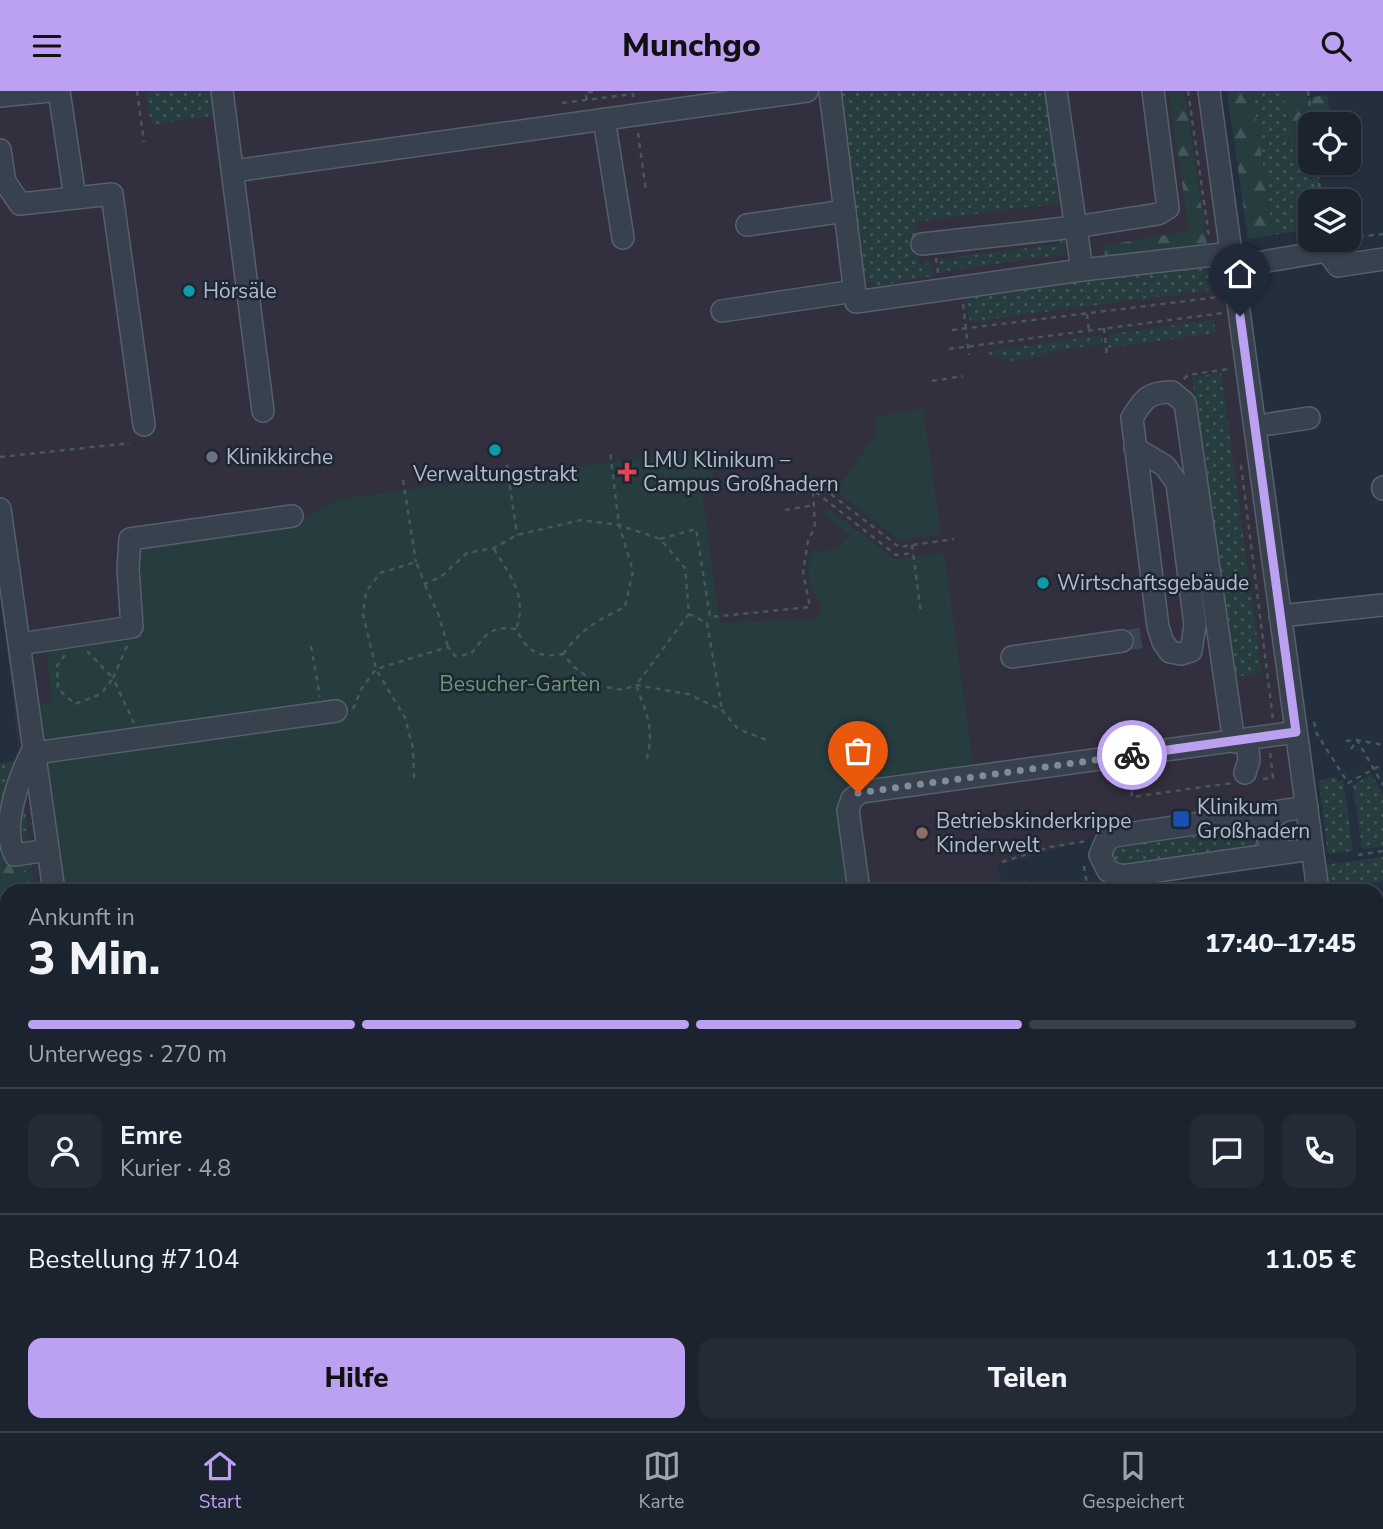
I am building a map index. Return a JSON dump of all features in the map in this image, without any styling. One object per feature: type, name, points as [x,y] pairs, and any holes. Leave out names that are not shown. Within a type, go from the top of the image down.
[{"type":"street","points":[[0,96],[50,91]]},
{"type":"street","points":[[59,91],[75,198]]},
{"type":"street","points":[[222,91],[263,411]]},
{"type":"street","points":[[234,171],[807,91]]},
{"type":"street","points":[[830,91],[856,302],[1082,270],[1225,258],[1327,251],[1338,266],[1383,259]]},
{"type":"street","points":[[1056,91],[1082,270]]},
{"type":"street","points":[[928,243],[1075,227],[1158,214],[1168,208],[1153,91]]},
{"type":"street","points":[[1209,91],[1227,301],[1280,616],[1317,884]]},
{"type":"street","points":[[604,119],[623,238]]},
{"type":"street","points":[[0,150],[5,182],[20,204],[112,194],[144,425]]},
{"type":"street","points":[[747,225],[845,211]]},
{"type":"street","points":[[722,311],[855,291]]},
{"type":"street","points":[[1141,638],[1132,418],[1142,401],[1156,392],[1172,392],[1185,403],[1250,739],[1246,779]]},
{"type":"street","points":[[1270,423],[1309,418]]},
{"type":"street","points":[[1012,657],[1141,638],[1170,652],[1181,654],[1191,651],[1195,625],[1177,484],[1165,466],[1135,448]]},
{"type":"street","points":[[0,509],[7,611],[20,644],[53,884]]},
{"type":"street","points":[[20,644],[132,627],[128,569],[130,538],[292,516]]},
{"type":"street","points":[[1280,616],[1383,605]]},
{"type":"street","points":[[35,750],[141,739],[337,711]]},
{"type":"street","points":[[858,884],[849,810],[852,799],[858,793],[1296,732]]},
{"type":"street","points":[[35,750],[3,811],[1,830],[8,849],[15,855],[48,850]]},
{"type":"street","points":[[1307,807],[1114,836],[1105,841],[1100,855],[1108,871],[1122,876],[1312,849]]},
{"type":"street","points":[[1283,811],[1273,817],[1267,834],[1274,847],[1289,852]]},
{"type":"path","points":[[137,91],[144,142]]},
{"type":"path","points":[[587,100],[585,93],[598,91]]},
{"type":"path","points":[[1188,91],[1225,258]]},
{"type":"path","points":[[1308,91],[1311,112]]},
{"type":"path","points":[[637,128],[646,191]]},
{"type":"path","points":[[1361,237],[1383,234]]},
{"type":"path","points":[[928,243],[940,290]]},
{"type":"path","points":[[962,297],[969,355]]},
{"type":"path","points":[[951,330],[1227,301]]},
{"type":"path","points":[[949,349],[1089,331],[1227,301]]},
{"type":"path","points":[[1087,314],[1089,331]]},
{"type":"path","points":[[1104,328],[1107,356]]},
{"type":"path","points":[[1172,392],[1188,375],[1232,368],[1228,359]]},
{"type":"path","points":[[932,381],[963,376]]},
{"type":"path","points":[[0,457],[130,443]]},
{"type":"path","points":[[494,548],[516,584],[521,615],[516,629],[523,643],[534,653],[548,656],[564,653],[578,634],[596,621],[625,607],[632,571],[619,524],[610,451]]},
{"type":"path","points":[[507,465],[517,535]]},
{"type":"path","points":[[1110,758],[1131,784],[1132,797],[1246,779],[1273,778],[1250,739],[1274,717],[1241,466]]},
{"type":"path","points":[[790,477],[792,493],[813,490],[896,555],[914,553]]},
{"type":"path","points":[[403,480],[416,562],[439,616],[448,647],[455,656],[471,654],[489,631],[504,627],[516,629]]},
{"type":"path","points":[[823,488],[899,547],[954,539]]},
{"type":"path","points":[[710,617],[810,607],[803,572],[808,541],[816,527],[813,490]]},
{"type":"path","points":[[785,510],[814,505]]},
{"type":"path","points":[[425,584],[442,576],[467,553],[494,548],[517,535],[581,520],[619,524],[660,539],[685,568],[689,614],[636,685]]},
{"type":"path","points":[[660,539],[696,529],[710,617],[707,623],[722,710]]},
{"type":"path","points":[[912,545],[921,613]]},
{"type":"path","points":[[414,778],[413,748],[405,718],[376,669],[363,614],[366,592],[380,573],[416,562]]},
{"type":"path","points":[[689,614],[707,623]]},
{"type":"path","points":[[67,653],[57,666],[58,689],[75,704],[101,694],[113,678],[132,627]]},
{"type":"path","points":[[80,644],[113,678],[141,739]]},
{"type":"path","points":[[311,646],[337,711],[362,688],[376,669],[448,647]]},
{"type":"path","points":[[564,653],[574,667],[600,686],[623,690],[636,685],[688,694],[722,710],[738,729],[769,741]]},
{"type":"path","points":[[636,685],[649,720],[652,743],[646,761]]},
{"type":"path","points":[[1357,740],[1349,745],[1357,740],[1383,745]]},
{"type":"path","points":[[1357,740],[1383,785]]},
{"type":"path","points":[[1348,783],[1383,764]]},
{"type":"path","points":[[1002,862],[1050,847],[1095,839]]},
{"type":"path","points":[[1358,855],[1383,851]]},
{"type":"path","points":[[1084,866],[1086,884]]},
{"type":"shaded area","name":"LMU Klinikum – Campus Großhadern","points":[[0,91],[1201,91],[1299,804],[1104,834],[997,866],[1002,884],[34,884],[0,588]]},
{"type":"green space","points":[[146,91],[213,91],[217,115],[151,125]]},
{"type":"green space","points":[[839,91],[1045,91],[1060,203],[915,222],[919,264],[932,263],[934,276],[898,281],[879,289],[865,280]]},
{"type":"green space","points":[[1169,91],[1184,91],[1207,245],[1106,259],[1102,246],[1189,231]]},
{"type":"green space","points":[[1227,91],[1252,91],[1273,235],[1248,239]]},
{"type":"green space","points":[[1252,91],[1283,91],[1289,141],[1298,140],[1298,175],[1318,175],[1320,189],[1298,189],[1298,231],[1273,235]]},
{"type":"green space","points":[[1283,91],[1306,91],[1307,98],[1327,95],[1331,112],[1298,112],[1298,141],[1289,142]]},
{"type":"green space","points":[[1066,231],[1065,254],[940,272],[939,259],[1060,244],[1062,232]]},
{"type":"green space","points":[[1207,264],[1210,290],[970,322],[966,296]]},
{"type":"green space","points":[[1214,320],[1215,333],[1108,348],[1109,334]]},
{"type":"green space","points":[[1102,335],[1103,344],[1043,353],[1040,357],[1008,361],[983,352]]},
{"type":"green space","points":[[1221,373],[1262,673],[1236,677],[1192,377]]},
{"type":"green space","points":[[923,408],[941,534],[899,540],[836,491],[877,433],[875,417]]},
{"type":"green space","name":"Besucher-Garten","points":[[710,449],[714,483],[701,486],[720,623],[812,619],[818,616],[821,607],[808,567],[812,552],[836,549],[851,536],[823,514],[828,508],[894,559],[944,553],[973,764],[853,781],[836,806],[846,884],[61,884],[36,704],[52,702],[46,649],[144,635],[136,553],[147,540],[295,521],[339,499]]},
{"type":"green space","points":[[20,760],[33,878],[0,855],[0,763]]},
{"type":"green space","points":[[1371,774],[1383,794],[1383,847],[1362,849],[1353,785]]},
{"type":"green space","points":[[1336,777],[1339,782],[1343,779],[1353,851],[1328,854],[1319,783],[1321,780]]},
{"type":"green space","points":[[1264,822],[1267,847],[1122,867],[1112,861],[1111,849],[1115,844]]},
{"type":"green space","points":[[0,855],[33,878],[34,884],[0,884]]},
{"type":"green space","points":[[1383,857],[1383,881],[1366,884],[1326,884],[1323,865]]},
{"type":"tunnel","points":[[1122,641],[1141,638]]},
{"type":"way so far","points":[[858,793],[1132,755]]},
{"type":"place","name":"Hörsäle","points":[[189,291]]},
{"type":"place","name":"Verwaltungstrakt","points":[[495,450]]},
{"type":"place","name":"Klinikkirche","points":[[212,457]]},
{"type":"place","name":"LMU Klinikum – Campus Großhadern","points":[[627,472]]},
{"type":"place","name":"Wirtschaftsgebäude","points":[[1043,583]]},
{"type":"place","name":"Klinikum Großhadern","points":[[1181,819]]},
{"type":"place","name":"Betriebskinderkrippe Kinderwelt","points":[[922,833]]},
{"type":"route","points":[[1132,755],[1296,732],[1240,316]]}]
